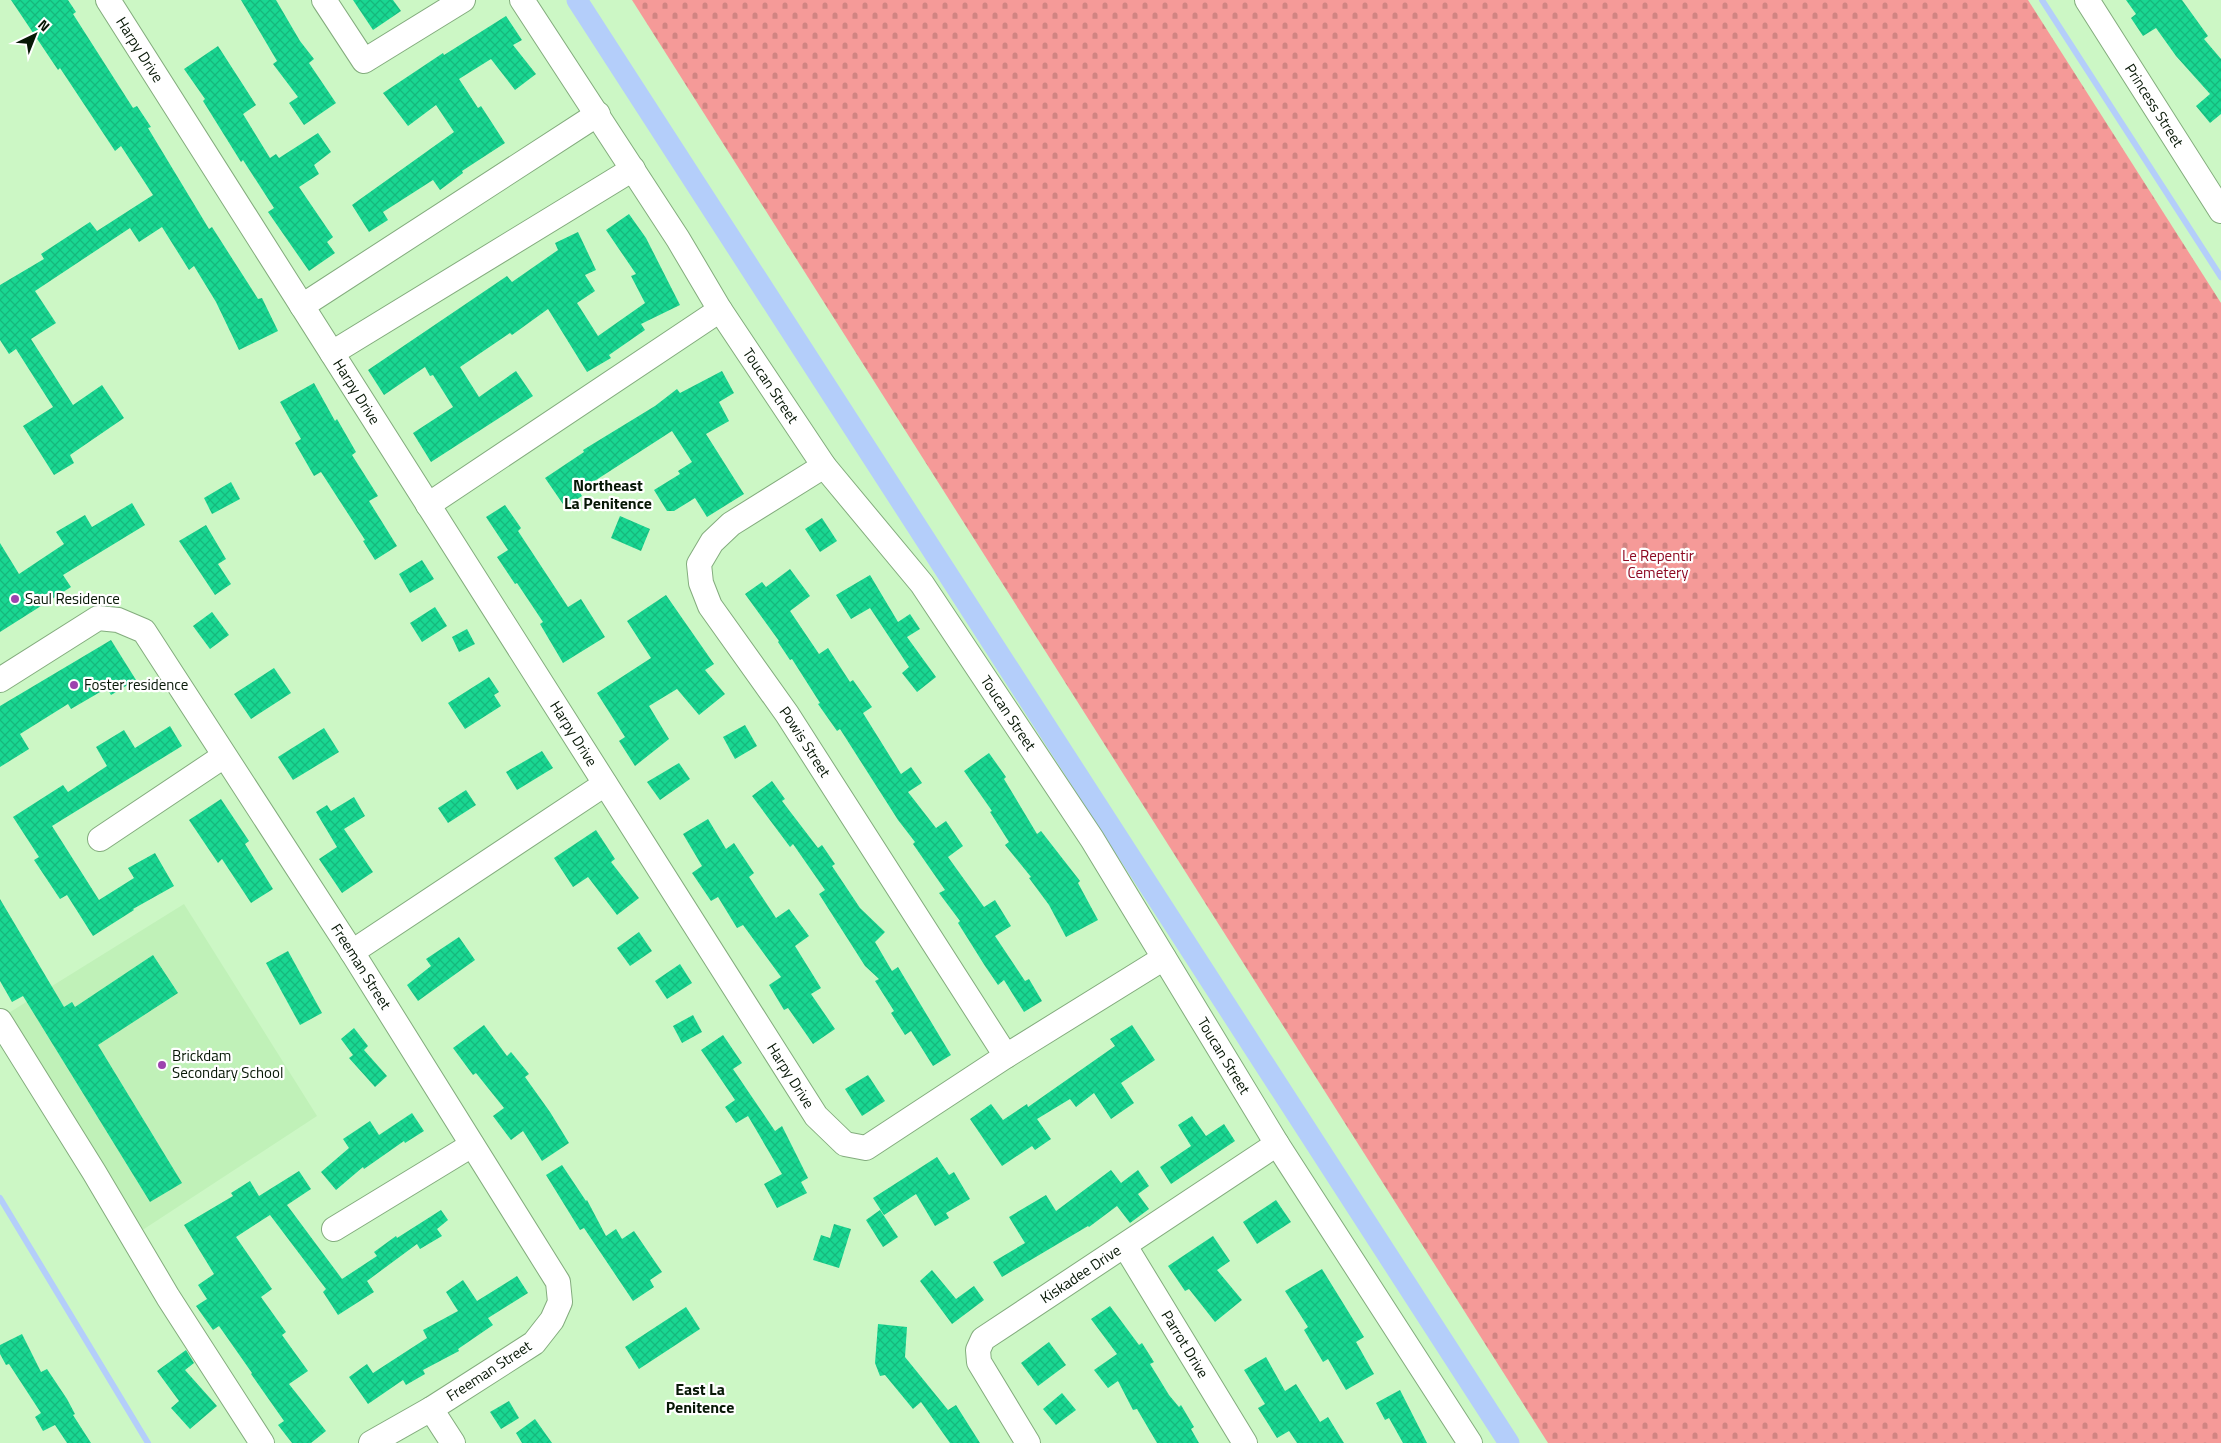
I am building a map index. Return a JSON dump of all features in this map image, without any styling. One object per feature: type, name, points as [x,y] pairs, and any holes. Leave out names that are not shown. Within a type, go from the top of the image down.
[{"type":"street","name":"Harpy Drive","points":[[108,0],[816,1116],[832,1133],[846,1144],[866,1148],[1006,1056],[1164,958]]},
{"type":"street","points":[[324,0],[364,61],[464,0]]},
{"type":"street","name":"Toucan Street","points":[[522,0],[634,169],[720,310],[824,466],[922,584],[1092,839],[1277,1144],[1470,1443]]},
{"type":"street","name":"Princess Street","points":[[2087,0],[2221,211]]},
{"type":"street","points":[[302,306],[598,114]]},
{"type":"street","points":[[332,353],[634,169]]},
{"type":"street","points":[[428,505],[720,310]]},
{"type":"street","name":"Powis Street","points":[[824,466],[731,524],[712,542],[699,564],[701,583],[710,606],[788,714],[1006,1056]]},
{"type":"street","name":"Freeman Street","points":[[0,680],[98,618],[118,620],[144,631],[352,952],[558,1282],[560,1302],[552,1320],[534,1343],[431,1409],[371,1443]]},
{"type":"street","points":[[100,839],[224,756]]},
{"type":"street","points":[[352,952],[605,784]]},
{"type":"street","points":[[0,1021],[94,1172],[168,1297],[262,1443]]},
{"type":"street","name":"Kiskadee Drive","points":[[1028,1443],[979,1362],[978,1350],[983,1339],[1277,1144]]},
{"type":"street","points":[[334,1229],[472,1145]]},
{"type":"street","name":"Parrot Drive","points":[[1125,1246],[1245,1443]]},
{"type":"street","name":"Freeman Street","points":[[431,1409],[453,1443]]},
{"type":"shaded area","name":"Brickdam Secondary School","points":[[184,904],[317,1116],[141,1231],[7,1014]]},
{"type":"green space","name":"Le Repentir Cemetery","points":[[632,0],[2028,0],[2221,303],[2221,1443],[1548,1443]]},
{"type":"building","points":[[11,0],[68,0],[76,12],[73,14],[133,108],[137,106],[151,127],[148,128],[209,229],[212,227],[258,299],[262,298],[278,331],[239,350],[216,302],[194,266],[189,270],[162,227],[139,242],[130,228],[35,291],[56,323],[31,339],[73,405],[102,385],[124,418],[70,455],[74,463],[54,475],[23,426],[53,407],[16,349],[9,354],[0,340],[0,285],[44,259],[41,254],[90,222],[97,231],[153,195],[121,146],[115,151],[60,68],[58,70]]},
{"type":"building","points":[[241,0],[276,0],[300,41],[314,59],[309,63],[336,103],[304,125],[289,103],[298,97],[273,64],[277,61]]},
{"type":"building","points":[[353,0],[393,0],[401,11],[373,30]]},
{"type":"building","points":[[2126,0],[2182,0],[2208,36],[2204,39],[2221,59],[2221,114],[2210,123],[2196,106],[2210,94],[2176,56],[2156,28],[2143,36],[2131,18],[2136,14]]},
{"type":"building","points":[[506,16],[522,40],[513,45],[536,74],[515,90],[491,59],[459,79],[478,108],[481,106],[505,143],[462,171],[463,173],[440,190],[433,180],[383,212],[388,220],[369,232],[352,205],[454,132],[436,105],[408,126],[383,93],[443,53],[444,55]]},
{"type":"building","points":[[218,46],[256,105],[243,114],[270,158],[276,154],[279,158],[318,133],[331,152],[314,165],[319,174],[299,187],[333,237],[327,242],[335,253],[309,271],[268,212],[274,208],[243,160],[241,162],[203,101],[205,99],[184,69]]},
{"type":"building","points":[[629,214],[646,238],[680,305],[641,324],[645,330],[609,355],[611,358],[587,372],[548,309],[512,335],[510,333],[460,367],[479,397],[516,371],[533,396],[431,462],[413,433],[453,407],[433,375],[430,376],[425,367],[384,395],[368,370],[507,276],[512,282],[558,250],[555,243],[578,232],[596,270],[585,275],[595,291],[577,303],[598,336],[645,303],[631,276],[636,274],[606,230]]},
{"type":"building","points":[[722,371],[734,393],[719,402],[729,421],[706,434],[744,494],[707,517],[695,498],[674,511],[667,511],[654,490],[680,474],[678,471],[692,462],[672,431],[579,491],[582,496],[565,507],[545,478],[584,452],[583,450],[655,406],[677,389],[680,393]]},
{"type":"building","points":[[314,383],[335,421],[337,419],[356,452],[352,455],[378,496],[369,501],[397,546],[375,560],[363,541],[365,540],[321,472],[314,476],[295,443],[301,439],[280,402]]},
{"type":"building","points":[[231,482],[240,499],[212,514],[204,498]]},
{"type":"building","points":[[132,503],[145,525],[63,575],[71,587],[0,632],[0,543],[19,574],[64,544],[56,532],[85,515],[92,527]]},
{"type":"building","points":[[505,505],[521,528],[518,531],[568,607],[581,599],[605,637],[563,663],[540,624],[543,622],[497,557],[508,550],[486,517]]},
{"type":"building","points":[[620,516],[650,529],[641,551],[611,538]]},
{"type":"building","points":[[822,518],[837,541],[820,552],[805,529]]},
{"type":"building","points":[[206,525],[226,559],[218,564],[231,584],[215,595],[179,541]]},
{"type":"building","points":[[422,560],[434,579],[410,593],[399,574]]},
{"type":"building","points":[[790,569],[810,596],[790,611],[819,654],[828,648],[850,682],[853,680],[872,707],[863,713],[901,774],[911,767],[922,783],[908,792],[936,828],[946,821],[963,846],[948,857],[984,907],[995,900],[1011,926],[995,936],[1025,981],[1029,979],[1042,1001],[1024,1012],[1004,980],[998,985],[985,966],[958,923],[960,921],[939,893],[945,890],[913,844],[915,842],[898,820],[840,729],[837,731],[818,704],[820,703],[792,659],[790,660],[779,641],[745,594],[762,582],[766,587]]},
{"type":"building","points":[[870,575],[898,622],[910,614],[920,629],[907,637],[936,677],[917,692],[902,673],[909,667],[870,608],[851,619],[836,595]]},
{"type":"building","points":[[666,595],[714,664],[705,670],[725,694],[699,715],[677,689],[649,706],[669,739],[635,766],[619,741],[625,737],[597,693],[651,658],[627,621]]},
{"type":"building","points":[[435,607],[447,626],[422,642],[410,623]]},
{"type":"building","points":[[212,612],[229,635],[210,649],[193,626]]},
{"type":"building","points":[[467,629],[475,644],[459,652],[452,637]]},
{"type":"building","points":[[111,640],[136,680],[111,695],[107,688],[71,709],[68,704],[20,734],[29,749],[0,767],[0,706]]},
{"type":"building","points":[[274,668],[291,693],[251,719],[234,694]]},
{"type":"building","points":[[489,677],[499,692],[494,695],[501,706],[465,729],[448,703]]},
{"type":"building","points":[[745,725],[757,746],[735,759],[723,737]]},
{"type":"building","points":[[170,726],[182,746],[52,826],[99,900],[134,878],[128,868],[155,853],[174,886],[133,909],[93,936],[67,895],[60,899],[34,860],[39,857],[13,817],[63,785],[68,792],[107,766],[96,747],[124,730],[135,748]]},
{"type":"building","points":[[324,728],[339,752],[293,780],[278,757]]},
{"type":"building","points":[[542,751],[553,768],[517,790],[506,772]]},
{"type":"building","points":[[989,753],[1006,777],[1004,779],[1037,834],[1041,831],[1080,881],[1078,883],[1098,920],[1066,937],[1049,905],[1029,878],[1031,877],[1005,845],[1009,842],[990,812],[992,811],[964,771]]},
{"type":"building","points":[[679,763],[690,779],[660,800],[647,782]]},
{"type":"building","points":[[772,781],[785,799],[782,801],[818,848],[822,845],[835,864],[832,866],[860,908],[885,932],[875,942],[892,971],[898,967],[951,1055],[933,1066],[911,1031],[905,1035],[891,1013],[894,1011],[875,981],[879,979],[865,966],[819,894],[825,890],[793,844],[790,847],[752,796]]},
{"type":"building","points":[[466,790],[476,805],[448,823],[438,808]]},
{"type":"building","points":[[354,797],[365,816],[344,829],[373,872],[342,893],[319,859],[337,847],[316,812],[327,805],[331,811]]},
{"type":"building","points":[[221,799],[249,841],[245,844],[273,889],[251,903],[222,859],[218,863],[189,820]]},
{"type":"building","points":[[708,819],[726,849],[734,843],[754,873],[749,877],[776,918],[789,909],[809,936],[795,946],[821,988],[811,994],[835,1029],[813,1044],[788,1008],[784,1010],[769,985],[781,977],[743,925],[737,928],[718,897],[711,901],[692,873],[702,866],[683,834]]},
{"type":"building","points":[[596,830],[615,859],[611,862],[639,898],[617,915],[588,877],[573,887],[554,858]]},
{"type":"building","points":[[0,899],[64,1007],[72,1002],[75,1007],[153,955],[178,993],[98,1045],[182,1183],[150,1202],[23,996],[12,1002],[0,981]]},
{"type":"building","points":[[639,932],[652,951],[630,966],[617,948]]},
{"type":"building","points":[[459,937],[475,960],[418,1001],[407,985],[431,966],[426,959]]},
{"type":"building","points":[[288,951],[322,1013],[300,1025],[266,963]]},
{"type":"building","points":[[680,964],[692,983],[667,999],[655,981]]},
{"type":"building","points":[[693,1015],[702,1032],[682,1043],[673,1026]]},
{"type":"building","points":[[484,1025],[507,1056],[511,1052],[529,1074],[525,1077],[569,1143],[542,1161],[523,1131],[511,1140],[493,1116],[504,1108],[476,1073],[473,1075],[453,1048]]},
{"type":"building","points":[[1132,1025],[1155,1060],[1121,1083],[1134,1103],[1111,1119],[1094,1093],[1076,1107],[1070,1099],[1037,1119],[1051,1139],[1035,1150],[1032,1146],[1002,1166],[970,1119],[991,1104],[1003,1120],[1027,1104],[1028,1107],[1115,1046],[1110,1039]]},
{"type":"building","points":[[354,1028],[368,1046],[364,1050],[387,1076],[375,1087],[349,1058],[353,1055],[341,1039]]},
{"type":"building","points":[[723,1035],[742,1063],[733,1069],[775,1131],[782,1126],[808,1178],[801,1182],[807,1193],[777,1208],[764,1184],[782,1174],[748,1116],[736,1123],[725,1107],[735,1100],[701,1050]]},
{"type":"building","points":[[868,1075],[885,1101],[862,1116],[845,1089]]},
{"type":"building","points":[[412,1113],[424,1131],[405,1143],[404,1141],[364,1169],[363,1167],[336,1190],[321,1172],[349,1148],[343,1139],[370,1121],[379,1135]]},
{"type":"building","points":[[1192,1116],[1206,1136],[1224,1124],[1235,1141],[1171,1184],[1160,1167],[1191,1146],[1178,1125]]},
{"type":"building","points":[[937,1157],[949,1175],[954,1172],[970,1199],[946,1213],[949,1218],[935,1226],[916,1194],[884,1215],[873,1198]]},
{"type":"building","points":[[562,1165],[587,1200],[606,1236],[616,1229],[622,1239],[634,1231],[662,1272],[650,1280],[654,1287],[633,1301],[584,1228],[580,1230],[546,1175]]},
{"type":"building","points":[[1111,1170],[1121,1183],[1138,1170],[1149,1186],[1138,1194],[1149,1209],[1130,1223],[1117,1206],[1089,1227],[1002,1277],[993,1262],[1025,1243],[1009,1217],[1046,1195],[1056,1211]]},
{"type":"building","points":[[299,1171],[311,1189],[287,1205],[342,1279],[377,1256],[374,1252],[396,1236],[397,1238],[441,1210],[448,1220],[437,1229],[442,1236],[420,1249],[417,1244],[367,1281],[374,1292],[338,1315],[323,1292],[326,1289],[270,1215],[236,1237],[272,1289],[261,1297],[286,1332],[282,1335],[308,1371],[289,1384],[326,1431],[311,1443],[292,1443],[278,1425],[284,1421],[252,1373],[219,1326],[213,1330],[196,1306],[207,1299],[198,1285],[214,1274],[184,1225],[233,1196],[231,1193],[250,1181],[259,1196]]},
{"type":"building","points":[[1276,1200],[1291,1222],[1257,1244],[1243,1222]]},
{"type":"building","points":[[880,1210],[898,1237],[883,1247],[866,1220]]},
{"type":"building","points":[[834,1224],[851,1229],[839,1268],[813,1260],[821,1235],[830,1238]]},
{"type":"building","points":[[1213,1236],[1230,1261],[1217,1270],[1242,1300],[1215,1322],[1189,1289],[1185,1291],[1168,1266]]},
{"type":"building","points":[[1322,1269],[1364,1337],[1356,1342],[1374,1374],[1346,1390],[1328,1359],[1323,1362],[1304,1330],[1308,1327],[1285,1291]]},
{"type":"building","points":[[932,1270],[956,1299],[974,1286],[984,1300],[952,1324],[920,1281]]},
{"type":"building","points":[[517,1276],[528,1293],[488,1318],[493,1325],[458,1349],[459,1351],[423,1370],[425,1374],[406,1385],[403,1380],[368,1404],[349,1377],[367,1364],[373,1373],[427,1338],[423,1330],[458,1311],[446,1292],[463,1280],[477,1301]]},
{"type":"building","points":[[1110,1306],[1139,1345],[1142,1343],[1154,1362],[1150,1364],[1169,1395],[1179,1407],[1181,1405],[1194,1427],[1191,1429],[1199,1443],[1157,1443],[1137,1409],[1133,1410],[1118,1381],[1108,1388],[1094,1370],[1117,1354],[1091,1319]]},
{"type":"building","points":[[686,1307],[700,1329],[639,1369],[625,1347]]},
{"type":"building","points":[[878,1324],[907,1327],[905,1357],[948,1410],[956,1405],[980,1443],[950,1443],[921,1402],[913,1409],[885,1375],[880,1376],[875,1363]]},
{"type":"building","points":[[22,1334],[41,1372],[47,1369],[67,1399],[75,1414],[73,1415],[91,1443],[67,1443],[55,1425],[43,1431],[35,1417],[41,1413],[9,1364],[6,1365],[0,1354],[0,1345]]},
{"type":"building","points":[[1049,1342],[1066,1365],[1038,1386],[1021,1363]]},
{"type":"building","points":[[186,1350],[194,1363],[185,1370],[217,1406],[190,1429],[171,1408],[179,1401],[157,1371]]},
{"type":"building","points":[[1266,1357],[1285,1391],[1296,1384],[1320,1422],[1328,1417],[1344,1443],[1297,1443],[1289,1431],[1277,1438],[1258,1408],[1265,1404],[1244,1370]]},
{"type":"building","points":[[1400,1390],[1427,1443],[1403,1443],[1389,1418],[1385,1420],[1376,1403]]},
{"type":"building","points":[[1062,1393],[1076,1410],[1056,1425],[1043,1409]]},
{"type":"building","points":[[509,1401],[519,1418],[501,1429],[490,1412]]},
{"type":"building","points":[[535,1419],[552,1443],[522,1443],[516,1433]]},
{"type":"waterway","points":[[577,0],[1509,1443]]},
{"type":"waterway","points":[[2042,0],[2221,277]]},
{"type":"waterway","points":[[0,1198],[148,1443]]},
{"type":"place","name":"Saul Residence","points":[[15,599]]},
{"type":"place","name":"Foster residence","points":[[74,685]]},
{"type":"place","name":"Brickdam Secondary School","points":[[162,1065]]},
{"type":"district","name":"Northeast La Penitence","points":[[608,494]]},
{"type":"district","name":"East La Penitence","points":[[700,1398]]}]
